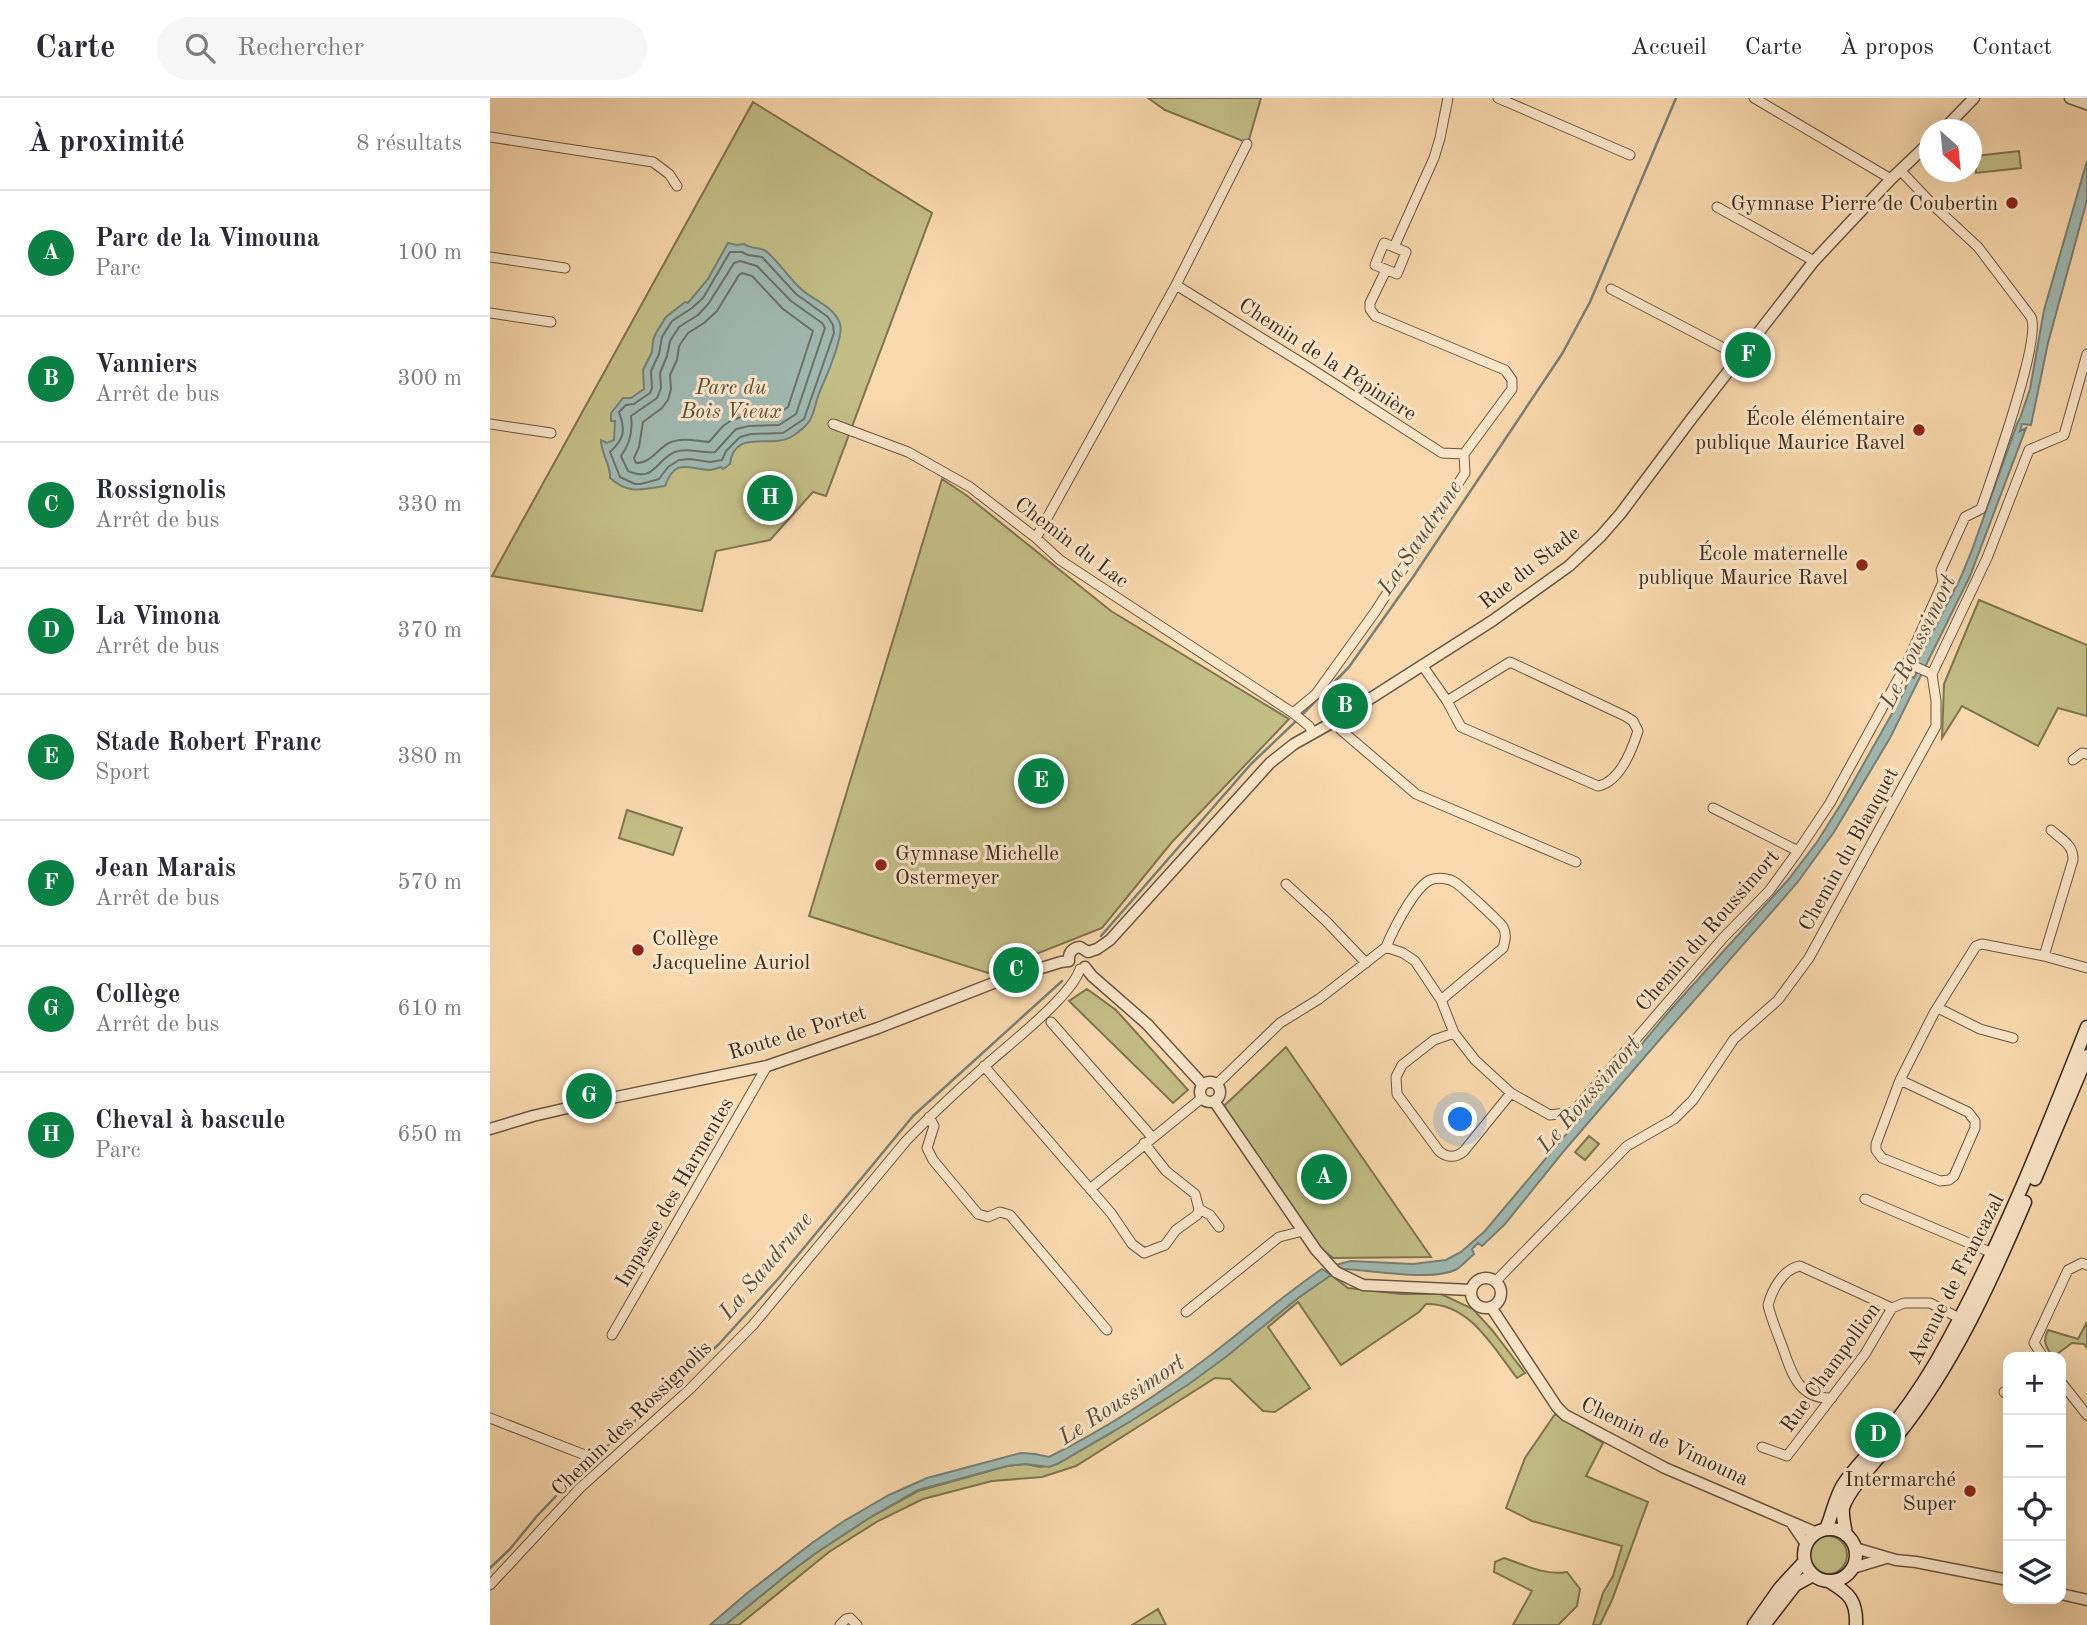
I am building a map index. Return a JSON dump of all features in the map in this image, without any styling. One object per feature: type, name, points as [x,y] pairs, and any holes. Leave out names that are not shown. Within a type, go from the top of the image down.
[{"type":"main road","name":"Avenue de Francazal","points":[[1997,1255],[2087,1027]]},
{"type":"main road","name":"Avenue de Francazal","points":[[1846,1535],[1842,1512],[1846,1501],[1932,1387],[1997,1255],[2087,1056]]},
{"type":"main road","name":"Avenue de Francazal","points":[[1821,1531],[1833,1511],[1844,1482],[1899,1416],[1965,1321]]},
{"type":"main road","points":[[1846,1591],[1849,1572],[1856,1558],[1855,1548],[1846,1535],[1838,1530],[1821,1531],[1806,1544],[1804,1562],[1812,1575],[1830,1581],[1846,1591],[1857,1614],[1856,1625]]},
{"type":"main road","points":[[1754,1625],[1780,1588],[1804,1562]]},
{"type":"main road","points":[[1830,1581],[1849,1572]]},
{"type":"main road","points":[[1764,1625],[1795,1585],[1812,1575]]},
{"type":"street","points":[[1396,243],[1434,158],[1448,98]]},
{"type":"street","points":[[1498,98],[1630,155]]},
{"type":"street","points":[[1754,98],[1891,179]]},
{"type":"street","points":[[1954,119],[1974,98]]},
{"type":"street","points":[[2070,98],[2087,104]]},
{"type":"street","points":[[490,137],[653,162],[669,174],[677,186]]},
{"type":"street","points":[[1036,538],[1176,285],[1247,144]]},
{"type":"street","name":"Rue du Stade","points":[[1088,952],[1110,940],[1270,763],[1311,730],[1335,721],[1492,621],[1569,566],[1601,536],[1814,261],[1919,152]]},
{"type":"street","name":"Chemin du Roussimort","points":[[1511,1093],[1550,1115],[1577,1109],[1723,938],[1769,891],[1830,803],[1907,663],[1943,582],[1941,570],[1965,517],[1981,509],[2019,394],[2034,323],[1978,247],[1900,170]]},
{"type":"street","points":[[1717,207],[1814,261]]},
{"type":"street","points":[[1384,243],[1396,243],[1406,252],[1397,274],[1375,265],[1384,243]]},
{"type":"street","points":[[490,257],[565,268]]},
{"type":"street","points":[[1295,715],[1316,694],[1382,601],[1465,473],[1464,454],[1512,389],[1512,380],[1505,370],[1375,316],[1370,309],[1370,303],[1386,270]]},
{"type":"street","name":"Chemin de la Pépinière","points":[[1176,285],[1442,453],[1464,454]]},
{"type":"street","points":[[1611,289],[1741,357]]},
{"type":"street","points":[[490,313],[551,322]]},
{"type":"street","points":[[1907,663],[1932,674],[1987,558],[2029,450],[2064,435],[2087,354]]},
{"type":"street","points":[[490,424],[551,433]]},
{"type":"street","name":"Chemin du Lac","points":[[833,424],[908,452],[970,487],[1060,560],[1295,715],[1311,730]]},
{"type":"street","points":[[1422,665],[1461,727],[1598,786],[1613,779],[1634,744],[1638,731],[1633,721],[1625,716],[1510,662],[1447,701]]},
{"type":"street","name":"Chemin du Blanquet","points":[[1496,1281],[1627,1146],[1674,1119],[1693,1100],[1734,1039],[1778,1000],[1809,958],[1936,726],[1932,674]]},
{"type":"street","points":[[1335,721],[1341,730],[1416,794],[1576,862]]},
{"type":"street","points":[[2073,760],[2082,753],[2087,754]]},
{"type":"street","points":[[1713,808],[1798,851]]},
{"type":"street","points":[[2045,956],[2074,852],[2051,830]]},
{"type":"street","points":[[1217,1084],[1280,1023],[1319,999],[1386,947],[1393,929],[1427,882],[1442,878],[1455,881],[1503,927],[1506,941],[1503,948],[1441,1000]]},
{"type":"street","points":[[1286,884],[1366,963]]},
{"type":"street","points":[[1900,1080],[1968,1112],[1975,1121],[1975,1128],[1954,1177],[1949,1180],[1941,1181],[1882,1158],[1876,1150],[1900,1080],[1938,1008],[1976,946],[1982,944],[2045,956],[2087,968]]},
{"type":"street","points":[[1386,947],[1415,961],[1441,1000],[1454,1032],[1475,1060],[1511,1093],[1464,1151],[1448,1157],[1439,1151],[1398,1094],[1396,1077],[1402,1065],[1434,1040],[1454,1032]]},
{"type":"street","points":[[1082,968],[1090,960],[1088,952],[1083,948],[1076,948],[1071,951],[1069,961],[1072,966],[1082,968],[1147,1024],[1203,1085]]},
{"type":"street","name":"Route de Portet","points":[[490,1129],[602,1100],[767,1066],[878,1028],[996,982],[1069,961]]},
{"type":"street","name":"Chemin des Rossignolis","points":[[490,1585],[580,1488],[691,1389],[753,1325],[906,1141],[984,1066],[1032,1026],[1073,983],[1082,968]]},
{"type":"street","points":[[1938,1008],[1980,1029],[2012,1038]]},
{"type":"street","points":[[984,1066],[1111,1213],[1132,1244],[1144,1253],[1164,1245],[1176,1230],[1197,1215],[1199,1209],[1195,1194],[1166,1171],[1148,1140],[1051,1022]]},
{"type":"street","name":"Impasse des Harmentes","points":[[612,1335],[767,1066]]},
{"type":"street","points":[[1208,1082],[1217,1084],[1220,1095],[1214,1101],[1209,1102],[1202,1098],[1200,1090],[1203,1085],[1208,1082]]},
{"type":"street","points":[[1090,1189],[1202,1098]]},
{"type":"street","points":[[1214,1101],[1303,1231],[1332,1268],[1363,1285],[1471,1290]]},
{"type":"street","points":[[929,1117],[934,1126],[927,1148],[933,1160],[978,1214],[988,1217],[1000,1212],[1010,1215],[1107,1330]]},
{"type":"street","points":[[1864,1199],[1997,1255]]},
{"type":"street","points":[[1199,1209],[1210,1215],[1219,1227]]},
{"type":"street","points":[[1186,1312],[1279,1237],[1303,1231]]},
{"type":"street","points":[[2040,1352],[2034,1343],[2068,1270],[2081,1263],[2087,1265]]},
{"type":"street","points":[[1832,1398],[1818,1399],[1799,1385],[1793,1376],[1768,1306],[1784,1273],[1800,1266],[1892,1308]]},
{"type":"street","points":[[1479,1279],[1496,1281],[1501,1295],[1498,1303],[1491,1307],[1476,1304],[1471,1290],[1479,1279]]},
{"type":"street","name":"Rue Champollion","points":[[1762,1447],[1787,1456],[1865,1354],[1892,1308],[1905,1303],[1930,1303],[1965,1321]]},
{"type":"street","name":"Chemin de Vimouna","points":[[1491,1307],[1556,1407],[1565,1415],[1665,1468],[1791,1522],[1821,1531]]},
{"type":"street","points":[[2066,1388],[2087,1415]]},
{"type":"street","points":[[490,1418],[590,1457]]},
{"type":"street","points":[[1791,1522],[1806,1544]]},
{"type":"street","points":[[1855,1548],[1886,1558],[2003,1579]]},
{"type":"street","points":[[1849,1572],[1886,1558]]},
{"type":"street","points":[[2066,1595],[2087,1600]]},
{"type":"street","points":[[839,1625],[850,1618],[857,1625]]},
{"type":"green space","points":[[1148,98],[1261,98],[1248,143],[1165,110]]},
{"type":"green space","name":"Parc du Bois Vieux","points":[[753,102],[932,213],[826,496],[813,492],[770,540],[716,551],[702,611],[492,576]]},
{"type":"green space","points":[[2019,151],[2021,168],[1982,172],[1982,155]]},
{"type":"green space","points":[[942,479],[966,495],[1111,611],[1289,719],[1172,842],[1102,928],[988,973],[809,916]]},
{"type":"green space","points":[[1979,600],[2087,645],[2087,716],[2058,708],[2038,746],[1962,706],[1942,738],[1944,684]]},
{"type":"green space","points":[[627,810],[682,828],[673,855],[619,838]]},
{"type":"green space","points":[[1087,989],[1116,1010],[1188,1090],[1173,1103],[1069,1001]]},
{"type":"green space","points":[[1286,1047],[1431,1257],[1333,1258],[1320,1247],[1224,1106]]},
{"type":"green space","points":[[1589,1136],[1599,1144],[1585,1160],[1575,1152]]},
{"type":"green space","points":[[1331,1275],[1348,1288],[1401,1294],[1441,1294],[1473,1309],[1525,1373],[1517,1378],[1468,1319],[1442,1306],[1426,1304],[1419,1312],[1341,1365],[1298,1302],[1268,1327],[1310,1388],[1275,1412],[1263,1411],[1230,1379],[1215,1378],[1076,1466],[1042,1477],[992,1481],[923,1499],[878,1521],[829,1552],[739,1625],[725,1625],[816,1553],[869,1518],[918,1491],[1007,1466],[1026,1464],[1040,1467],[1057,1464],[1106,1436],[1205,1372]]},
{"type":"green space","points":[[2087,1322],[2087,1348],[2084,1344],[2072,1343],[2060,1352],[2049,1352],[2045,1338],[2048,1330],[2078,1339]]},
{"type":"green space","points":[[1555,1414],[1603,1443],[1586,1476],[1648,1502],[1600,1625],[1593,1625],[1622,1546],[1532,1521],[1506,1508],[1525,1458]]},
{"type":"green space","points":[[1828,1536],[1842,1541],[1847,1555],[1842,1569],[1828,1574],[1814,1569],[1809,1555],[1814,1541]]},
{"type":"green space","points":[[1504,1558],[1543,1571],[1567,1572],[1580,1589],[1577,1606],[1558,1625],[1513,1625],[1532,1591],[1494,1572],[1495,1562]]},
{"type":"green space","points":[[1158,1609],[1166,1625],[1132,1625]]},
{"type":"water","points":[[2087,161],[2087,200],[2048,343],[2031,425],[2022,424],[2020,431],[2026,428],[1970,576],[1890,738],[1834,832],[1797,883],[1563,1152],[1505,1224],[1482,1246],[1478,1243],[1472,1249],[1474,1254],[1461,1266],[1446,1273],[1418,1275],[1343,1269],[1335,1265],[1351,1261],[1413,1264],[1446,1260],[1461,1252],[1485,1231],[1672,1008],[1788,880],[1817,842],[1903,694],[1910,676],[1914,678],[1917,672],[1913,670],[1972,550],[2030,389],[2044,310]]},
{"type":"water","points":[[728,243],[744,244],[768,252],[797,285],[829,308],[840,324],[838,344],[813,414],[806,425],[791,437],[738,446],[730,464],[723,469],[683,467],[673,471],[665,486],[643,489],[624,487],[610,478],[601,445],[601,440],[607,443],[614,440],[615,421],[611,421],[611,413],[623,398],[631,398],[644,389],[643,370],[652,352],[656,333],[666,317],[685,302],[688,303],[708,279]]},
{"type":"water","points":[[1322,1269],[1331,1275],[1189,1384],[1131,1421],[1049,1467],[1026,1464],[1007,1466],[918,1490],[816,1553],[725,1625],[710,1625],[812,1543],[889,1495],[927,1478],[1021,1453],[1049,1457],[1090,1435],[1131,1411],[1189,1371]]},
{"type":"waterway","name":"La Saudrune","points":[[1101,936],[1251,764],[1349,667],[1413,577],[1562,354],[1590,302],[1676,98]]},
{"type":"waterway","name":"La Saudrune","points":[[490,1568],[578,1473],[719,1344],[779,1278],[913,1116],[1062,981]]},
{"type":"place","name":"Gymnase Pierre de Coubertin","points":[[2012,203]]},
{"type":"place","name":"Jean Marais","points":[[1748,355]]},
{"type":"place","name":"École élémentaire publique Maurice Ravel","points":[[1919,430]]},
{"type":"place","name":"Cheval à bascule","points":[[770,498]]},
{"type":"place","name":"École maternelle publique Maurice Ravel","points":[[1862,565]]},
{"type":"place","name":"Vanniers","points":[[1345,706]]},
{"type":"place","name":"Stade Robert Franc","points":[[1041,781]]},
{"type":"place","name":"Gymnase Michelle Ostermeyer","points":[[881,865]]},
{"type":"place","name":"Collège Jacqueline Auriol","points":[[638,950]]},
{"type":"place","name":"Rossignolis","points":[[1016,970]]},
{"type":"place","name":"Collège","points":[[589,1096]]},
{"type":"place","name":"Parc de la Vimouna","points":[[1324,1177]]},
{"type":"place","name":"La Vimona","points":[[1878,1435]]},
{"type":"place","name":"Intermarché Super","points":[[1970,1491]]},
{"type":"water label","name":"Le Roussimort","points":[[1917,641]]},
{"type":"water label","name":"Le Roussimort","points":[[1588,1094]]},
{"type":"water label","name":"Le Roussimort","points":[[1121,1399]]}]
